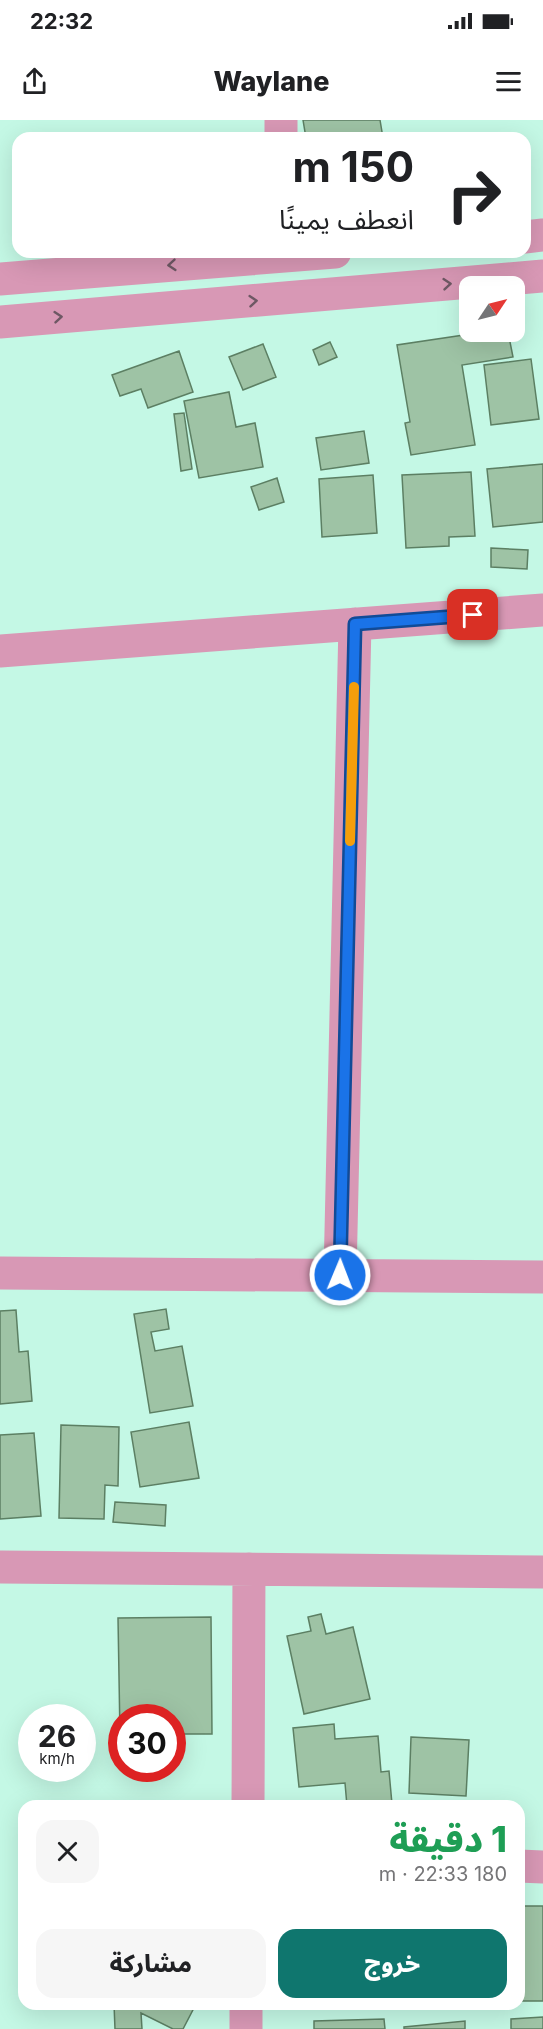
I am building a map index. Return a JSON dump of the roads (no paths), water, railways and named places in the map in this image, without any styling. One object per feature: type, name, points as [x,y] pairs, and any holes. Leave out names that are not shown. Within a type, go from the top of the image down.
[{"type":"street","points":[[0,279],[231,258]]},
{"type":"street","points":[[0,322],[543,276]]},
{"type":"street","points":[[0,651],[543,610]]},
{"type":"street","points":[[340,1275],[355,624]]},
{"type":"street","points":[[0,1273],[543,1277]]},
{"type":"street","points":[[0,1567],[543,1572]]},
{"type":"street","points":[[248,1800],[249,1569]]},
{"type":"street","points":[[525,1866],[543,1867]]},
{"type":"street","points":[[246,2010],[246,2029]]}]
